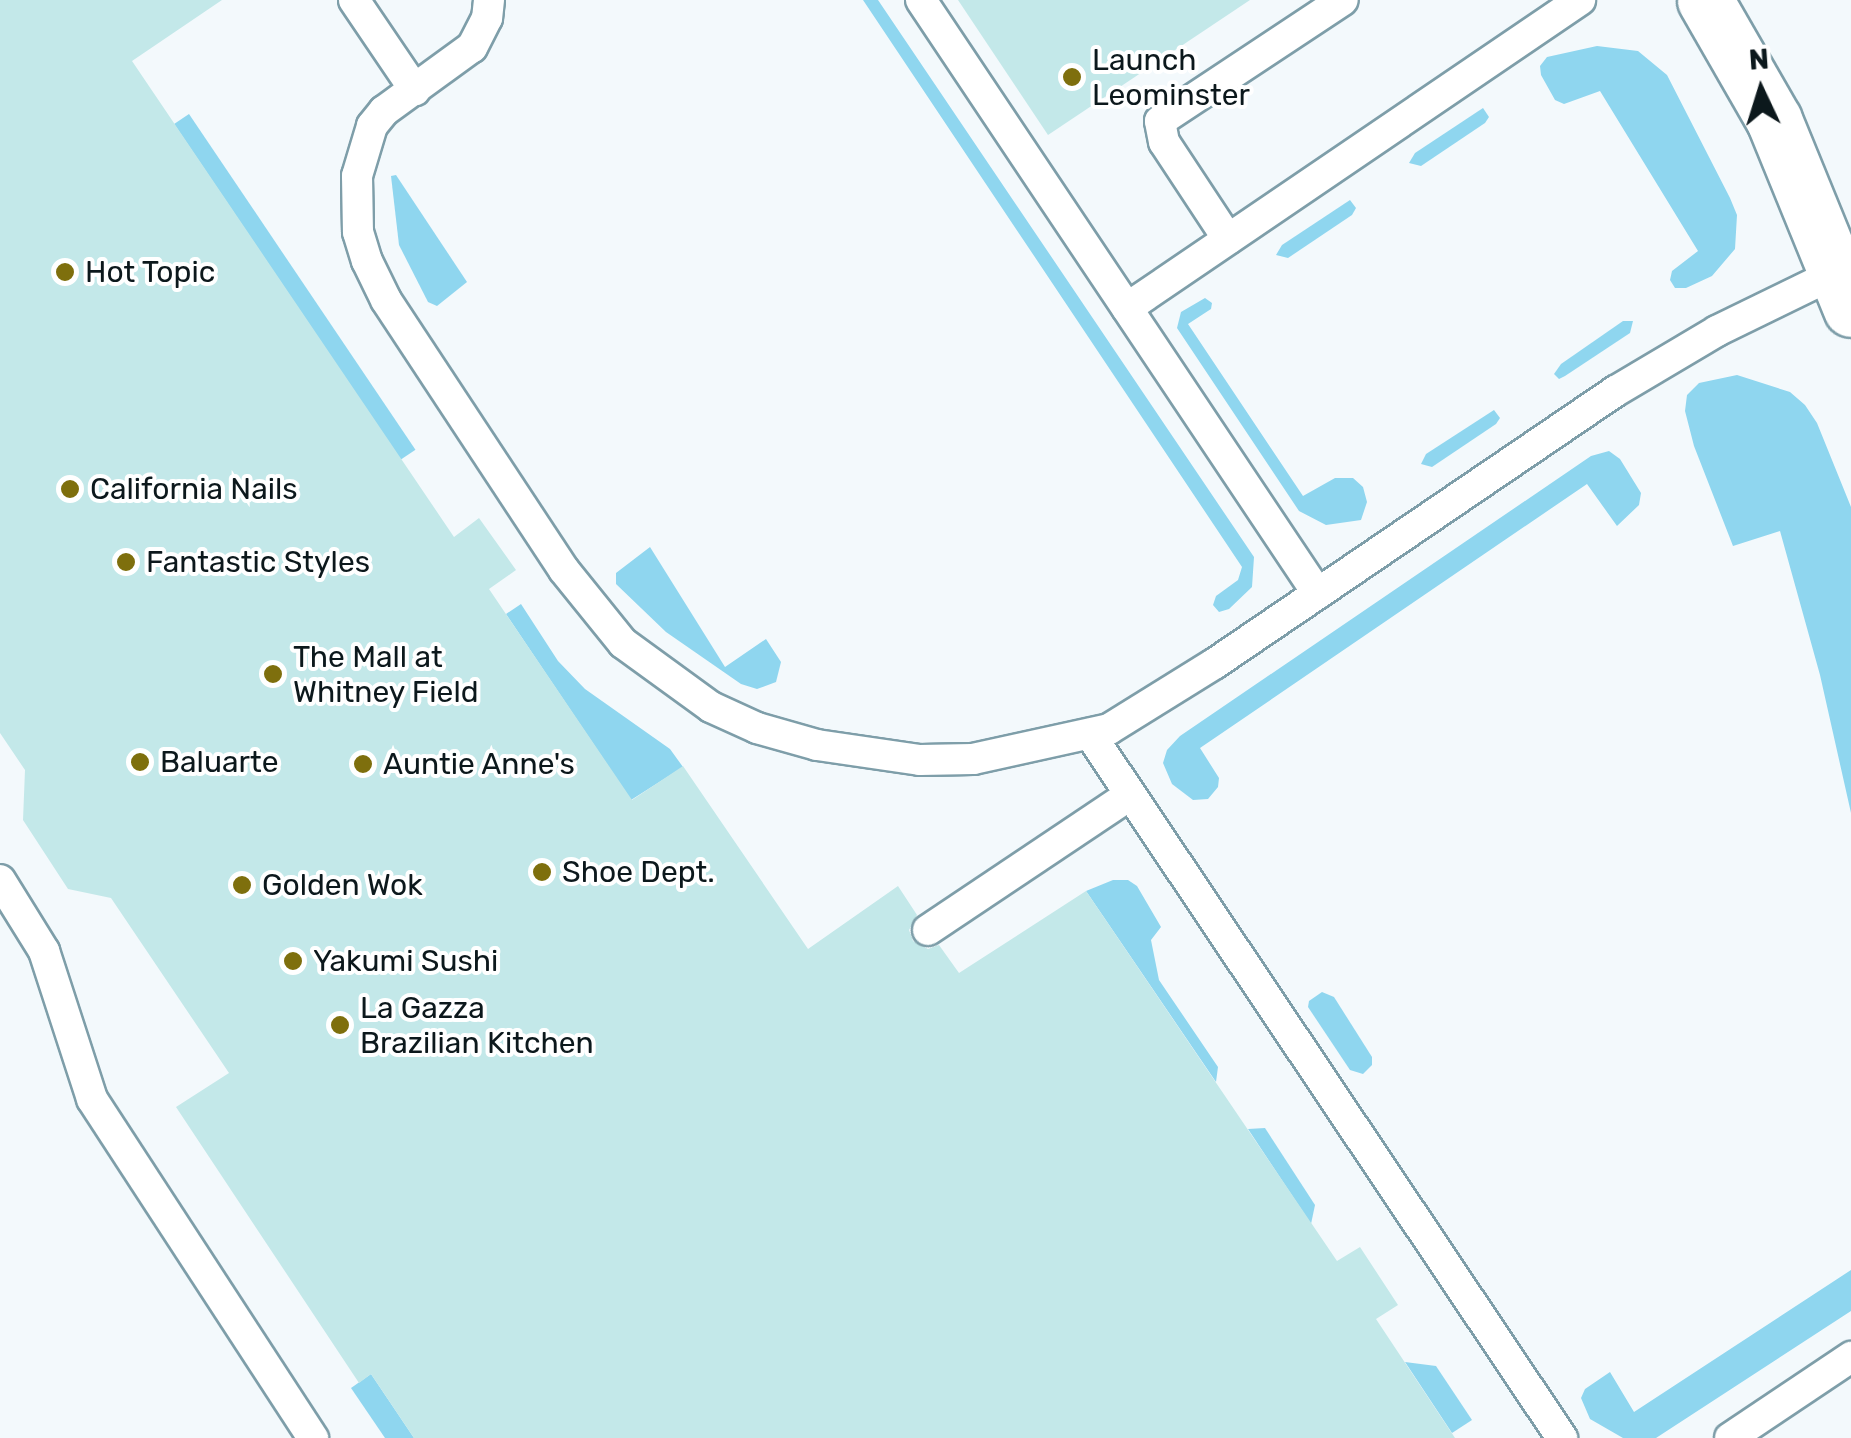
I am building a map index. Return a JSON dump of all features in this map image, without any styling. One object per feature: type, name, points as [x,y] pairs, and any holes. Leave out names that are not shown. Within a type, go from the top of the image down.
[{"type":"street","points":[[1705,0],[1774,120],[1845,290]]},
{"type":"lane","points":[[354,0],[415,90]]},
{"type":"lane","points":[[489,0],[487,18],[472,47],[384,111],[360,153],[356,206],[367,261],[386,300],[564,570],[624,644],[711,707],[757,728],[817,746],[920,760],[974,759],[1090,734],[1142,711],[1673,356],[1845,290]]},
{"type":"lane","points":[[921,0],[1318,594]]},
{"type":"lane","points":[[1228,239],[1164,142],[1160,121],[1342,0]]},
{"type":"lane","points":[[1127,308],[1546,9],[1580,0]]},
{"type":"lane","points":[[1090,734],[1562,1438]]},
{"type":"lane","points":[[928,930],[1130,796]]},
{"type":"lane","points":[[0,880],[44,951],[92,1099],[313,1438]]},
{"type":"lane","points":[[1730,1438],[1851,1357]]},
{"type":"shaded area","points":[[863,0],[878,0],[1254,557],[1252,587],[1229,609],[1219,612],[1213,605],[1216,596],[1238,580],[1242,567]]},
{"type":"shaded area","points":[[1597,46],[1638,51],[1667,75],[1737,215],[1735,249],[1712,276],[1686,288],[1675,288],[1670,280],[1672,271],[1698,251],[1600,91],[1564,104],[1555,100],[1541,75],[1540,66],[1547,57]]},
{"type":"shaded area","points":[[1483,108],[1489,117],[1485,123],[1421,166],[1409,163],[1415,153]]},
{"type":"shaded area","points":[[189,114],[415,450],[401,460],[174,124]]},
{"type":"shaded area","points":[[396,175],[467,282],[437,306],[428,302],[399,245],[391,176]]},
{"type":"shaded area","points":[[1350,200],[1356,208],[1352,215],[1288,258],[1276,255],[1282,245]]},
{"type":"shaded area","points":[[1205,298],[1212,303],[1211,309],[1188,324],[1303,496],[1335,478],[1353,478],[1363,487],[1367,502],[1361,520],[1326,525],[1299,511],[1177,328],[1181,312]]},
{"type":"shaded area","points":[[1623,321],[1633,321],[1630,333],[1565,376],[1559,379],[1554,374],[1561,364]]},
{"type":"shaded area","points":[[1737,375],[1790,392],[1805,405],[1817,423],[1851,507],[1851,813],[1820,675],[1780,531],[1733,546],[1694,446],[1685,411],[1687,395],[1699,383]]},
{"type":"shaded area","points":[[1494,410],[1500,418],[1496,424],[1432,467],[1421,464],[1426,454]]},
{"type":"shaded area","points":[[1609,451],[1620,459],[1641,493],[1639,505],[1617,526],[1587,484],[1200,748],[1219,778],[1218,787],[1208,799],[1193,800],[1172,784],[1163,763],[1167,750],[1180,736],[1591,456]]},
{"type":"shaded area","points":[[650,547],[725,667],[766,639],[781,662],[776,682],[757,689],[741,684],[666,632],[616,584],[616,573]]},
{"type":"shaded area","points":[[521,604],[558,661],[585,689],[670,749],[683,767],[631,800],[506,614]]},
{"type":"shaded area","points":[[1113,880],[1128,880],[1137,886],[1161,927],[1151,940],[1159,980],[1218,1067],[1216,1082],[1086,891]]},
{"type":"shaded area","points":[[1322,992],[1334,997],[1372,1057],[1372,1065],[1363,1074],[1350,1070],[1308,1007],[1309,1001]]},
{"type":"shaded area","points":[[1265,1128],[1315,1205],[1311,1224],[1248,1129]]},
{"type":"shaded area","points":[[1851,1270],[1851,1311],[1656,1438],[1623,1438],[1590,1419],[1581,1398],[1585,1389],[1610,1372],[1634,1412]]},
{"type":"shaded area","points":[[1405,1362],[1436,1366],[1472,1420],[1452,1433]]},
{"type":"shaded area","points":[[371,1374],[414,1438],[385,1438],[351,1388]]},
{"type":"building","name":"The Mall at Whitney Field","points":[[0,0],[222,0],[132,61],[454,537],[479,518],[516,570],[489,589],[632,800],[683,766],[808,949],[898,886],[917,915],[909,930],[913,941],[928,949],[939,945],[959,973],[1086,891],[1337,1261],[1360,1247],[1398,1305],[1376,1319],[1455,1438],[414,1438],[371,1374],[359,1383],[176,1107],[229,1073],[111,898],[68,889],[23,820],[25,770],[0,733]]},
{"type":"building","name":"Launch Leominster","points":[[958,0],[1250,0],[1048,135]]},
{"type":"place","name":"Launch Leominster","points":[[1072,77]]},
{"type":"place","name":"Hot Topic","points":[[65,272]]},
{"type":"place","name":"California Nails","points":[[70,489]]},
{"type":"place","name":"Fantastic Styles","points":[[126,562]]},
{"type":"place","name":"The Mall at Whitney Field","points":[[273,674]]},
{"type":"place","name":"Baluarte","points":[[140,762]]},
{"type":"place","name":"Auntie Anne's","points":[[363,764]]},
{"type":"place","name":"Shoe Dept.","points":[[542,872]]},
{"type":"place","name":"Golden Wok","points":[[242,885]]},
{"type":"place","name":"Yakumi Sushi","points":[[293,961]]},
{"type":"place","name":"La Gazza Brazilian Kitchen","points":[[340,1025]]}]
